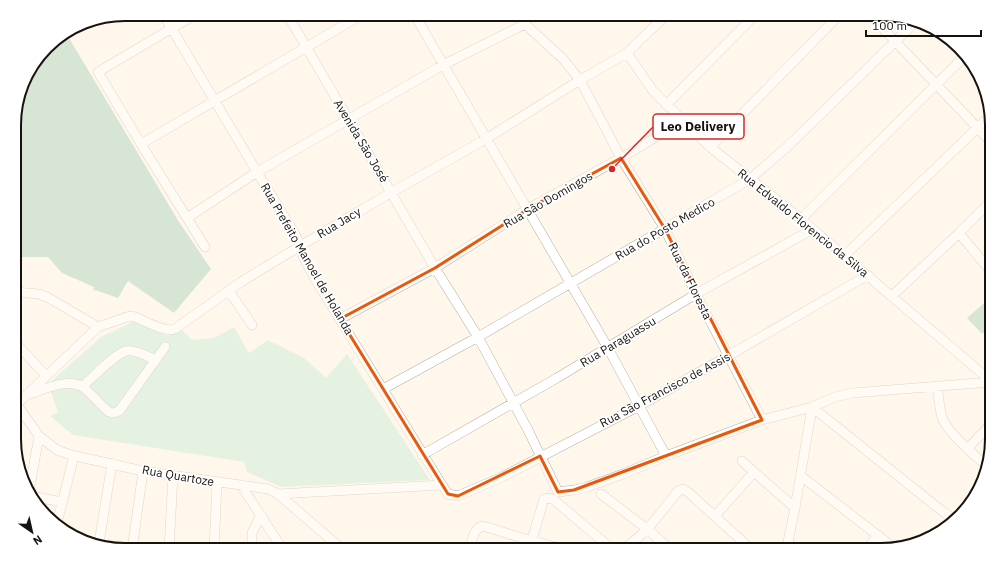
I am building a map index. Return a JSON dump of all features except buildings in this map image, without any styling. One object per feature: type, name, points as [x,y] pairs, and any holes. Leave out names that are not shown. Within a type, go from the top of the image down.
[{"type":"street","name":"Rua Prefeito Manoel de Holanda","points":[[167,21],[256,172],[289,224],[308,267],[422,455],[448,494],[458,496]]},
{"type":"street","points":[[185,21],[98,72],[205,246]]},
{"type":"street","name":"Avenida São José","points":[[291,21],[305,48],[392,192],[435,268]]},
{"type":"street","points":[[141,144],[351,21]]},
{"type":"street","points":[[418,21],[571,283],[666,456]]},
{"type":"street","name":"Rua Jacy","points":[[21,399],[98,327],[130,316],[171,331],[175,329],[229,291],[300,246],[486,139],[580,80],[627,53],[660,21]]},
{"type":"street","points":[[666,105],[749,21]]},
{"type":"street","points":[[710,147],[833,21]]},
{"type":"street","points":[[876,21],[985,136]]},
{"type":"street","name":"Rua da Floresta","points":[[443,65],[525,24],[563,60],[580,80],[621,158],[665,230],[696,294],[762,420]]},
{"type":"street","name":"Rua do Posto Medico","points":[[383,389],[478,337],[665,230],[750,179],[787,147],[911,26]]},
{"type":"street","name":"Rua Edvaldo Florencio da Silva","points":[[627,53],[653,91],[710,147],[801,219],[985,376]]},
{"type":"street","points":[[801,219],[961,60]]},
{"type":"street","points":[[187,218],[256,172],[443,65]]},
{"type":"street","name":"Rua São Domingos","points":[[340,319],[435,268],[528,210],[621,158],[682,121]]},
{"type":"street","points":[[844,256],[985,121]]},
{"type":"street","points":[[892,296],[985,207]]},
{"type":"street","name":"Rua Paraguassu","points":[[422,455],[557,378],[696,294],[813,229]]},
{"type":"street","points":[[959,233],[985,265]]},
{"type":"street","points":[[435,268],[478,337],[514,402],[558,492],[587,487],[762,420],[812,407],[852,393],[985,383]]},
{"type":"street","name":"Rua São Francisco de Assis","points":[[458,496],[502,476],[639,406],[868,275]]},
{"type":"street","points":[[229,291],[252,325]]},
{"type":"street","points":[[21,292],[39,294],[49,298],[98,327]]},
{"type":"street","points":[[27,395],[61,385],[73,384],[82,387],[106,409],[113,413],[117,412],[165,347]]},
{"type":"street","points":[[21,349],[46,376]]},
{"type":"street","points":[[82,387],[114,358],[126,350],[156,360]]},
{"type":"street","points":[[937,386],[942,418],[967,449],[982,462]]},
{"type":"street","points":[[787,543],[801,476],[812,407]]},
{"type":"street","points":[[812,407],[949,516]]},
{"type":"street","name":"Rua Quartoze","points":[[21,410],[39,436],[57,450],[74,456],[172,475],[268,489],[278,494],[335,543]]},
{"type":"street","points":[[967,449],[985,430]]},
{"type":"street","points":[[31,482],[39,436]]},
{"type":"street","points":[[58,518],[74,456]]},
{"type":"street","points":[[742,460],[795,508]]},
{"type":"street","points":[[100,539],[112,463]]},
{"type":"street","points":[[133,543],[143,470]]},
{"type":"street","points":[[715,516],[754,472]]},
{"type":"street","points":[[170,543],[172,475]]},
{"type":"street","points":[[801,476],[888,543]]},
{"type":"street","points":[[214,543],[217,482]]},
{"type":"street","points":[[241,485],[279,543]]},
{"type":"street","points":[[278,494],[442,485]]},
{"type":"street","points":[[631,543],[647,529],[679,490],[683,489],[744,543]]},
{"type":"street","points":[[601,494],[663,543]]},
{"type":"street","points":[[40,498],[62,502]]},
{"type":"street","points":[[531,543],[544,499],[550,498],[605,543]]},
{"type":"street","points":[[252,543],[252,533],[261,515]]},
{"type":"street","points":[[472,543],[475,532],[480,526],[522,543]]},
{"type":"street","points":[[872,543],[878,535]]},
{"type":"highlighted area","points":[[621,158],[665,229],[762,420],[574,490],[558,492],[540,456],[458,496],[448,494],[340,319],[435,268],[528,209]]},
{"type":"green space","points":[[69,38],[179,222],[211,269],[174,313],[128,281],[118,298],[95,290],[93,291],[94,287],[62,273],[48,257],[21,257],[22,112],[29,85],[35,73],[47,57]]},
{"type":"green space","points":[[985,302],[985,332],[982,334],[967,318]]},
{"type":"green space","points":[[134,321],[168,336],[182,330],[192,340],[214,338],[234,327],[249,353],[268,340],[304,358],[326,378],[347,354],[430,480],[281,487],[247,472],[244,462],[73,435],[50,416],[58,412],[48,384],[101,337]]},
{"type":"place","name":"Leo Delivery","points":[[612,169]]}]
